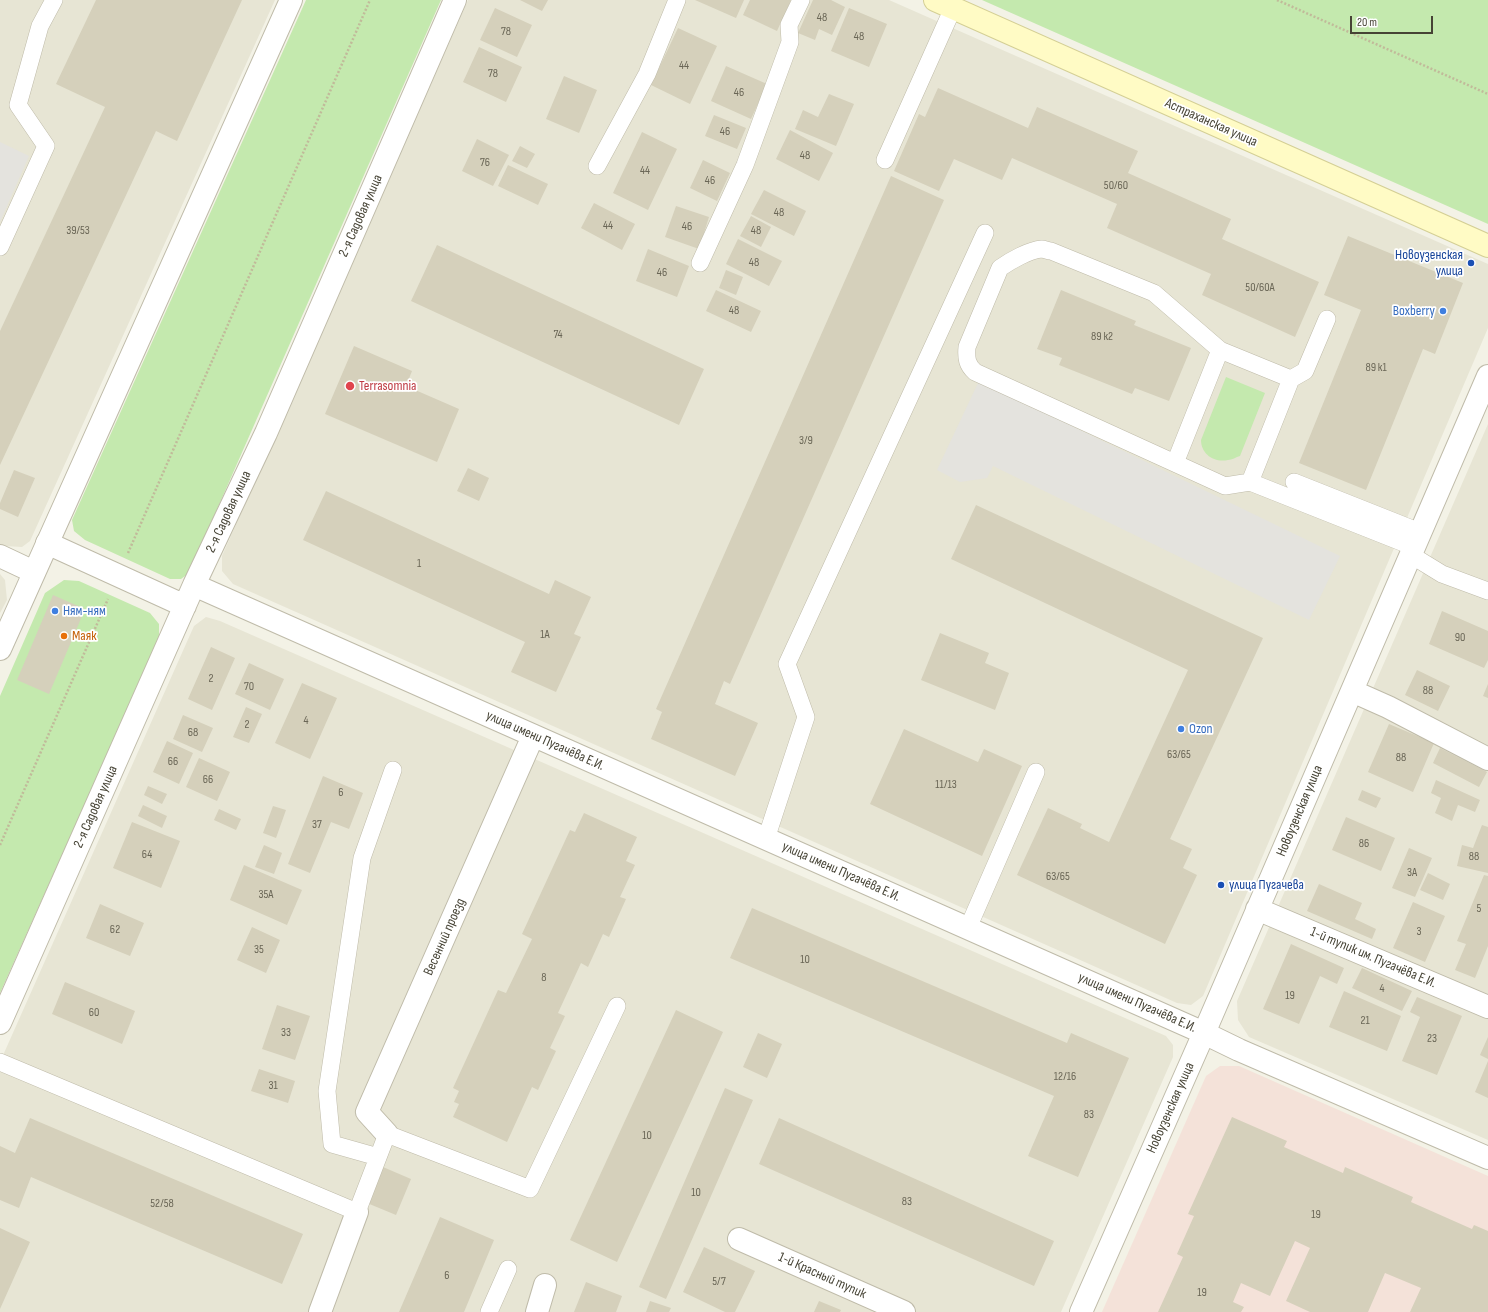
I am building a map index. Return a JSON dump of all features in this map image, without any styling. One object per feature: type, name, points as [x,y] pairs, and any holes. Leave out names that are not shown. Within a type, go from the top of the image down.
[{"type":"main road","name":"Астраханская улица","points":[[944,4],[1488,246]]},
{"type":"street","points":[[0,649],[291,0]]},
{"type":"street","name":"2-я Садовая улица","points":[[0,1023],[194,585],[266,433],[455,0]]},
{"type":"street","name":"Новоузенская улица","points":[[1081,1312],[1204,1033],[1488,376]]},
{"type":"street","points":[[47,543],[185,606]]},
{"type":"street","points":[[0,556],[34,572]]},
{"type":"street","name":"улица имени Пугачёва Е.И.","points":[[194,585],[1204,1033],[1239,1050],[1488,1158]]},
{"type":"street","points":[[1352,690],[1488,759]]},
{"type":"street","name":"Весенний проезд","points":[[387,1134],[368,1112],[533,736]]},
{"type":"street","name":"1-й тупик им. Пугачёва Е.И.","points":[[1257,909],[1488,1007]]},
{"type":"street","points":[[320,1312],[357,1212]]},
{"type":"street","name":"1-й Красный тупик","points":[[739,1239],[904,1312]]},
{"type":"street","points":[[537,1312],[545,1285]]},
{"type":"lane","points":[[0,247],[46,146],[18,105],[40,26],[54,0]]},
{"type":"lane","points":[[597,166],[647,74],[677,0]]},
{"type":"lane","points":[[700,263],[745,165],[790,42],[789,25],[801,0]]},
{"type":"lane","points":[[885,160],[944,4]]},
{"type":"lane","points":[[766,839],[806,717],[787,664],[985,233]]},
{"type":"lane","points":[[1291,379],[1220,350],[1154,293],[1051,251],[1042,249],[1010,261],[1000,268],[967,347],[966,357],[970,368],[975,372],[1225,486],[1250,482],[1415,545]]},
{"type":"lane","points":[[1250,482],[1291,379],[1305,372],[1327,319]]},
{"type":"lane","points":[[1175,463],[1220,350]]},
{"type":"lane","points":[[1294,482],[1415,545],[1442,574],[1488,591]]},
{"type":"lane","points":[[378,1157],[332,1144],[327,1091],[362,858],[393,770]]},
{"type":"lane","points":[[968,928],[1036,772]]},
{"type":"lane","points":[[0,1062],[357,1212],[387,1134],[530,1189],[617,1006]]},
{"type":"lane","points":[[489,1312],[508,1269]]},
{"type":"path","points":[[0,845],[370,0]]},
{"type":"path","points":[[1277,0],[1488,94]]},
{"type":"shaded area","points":[[0,0],[275,0],[30,541],[22,547],[5,546],[0,544]]},
{"type":"shaded area","points":[[468,0],[889,0],[1488,264],[1488,328],[1203,996],[1191,1005],[1177,1003],[233,584],[222,571],[222,556]]},
{"type":"shaded area","points":[[0,142],[29,156],[0,222]]},
{"type":"shaded area","points":[[979,381],[1340,556],[1309,620],[993,466],[987,478],[960,482],[937,470]]},
{"type":"shaded area","points":[[1488,424],[1488,1140],[1249,1037],[1238,1020],[1237,1001]]},
{"type":"shaded area","points":[[0,574],[5,580],[7,600],[0,613]]},
{"type":"shaded area","points":[[206,617],[220,621],[1166,1036],[1173,1045],[1173,1057],[1061,1312],[0,1312],[0,1062],[194,626]]},
{"type":"shaded area","points":[[1220,1066],[1239,1066],[1488,1176],[1488,1312],[1102,1312],[1206,1076]]},
{"type":"green space","points":[[306,0],[441,0],[189,573],[181,579],[170,579],[85,540],[74,531],[72,520]]},
{"type":"green space","points":[[982,0],[1488,0],[1488,224]]},
{"type":"green space","points":[[1226,377],[1265,393],[1240,456],[1231,460],[1223,461],[1213,459],[1209,456],[1203,449],[1201,440]]},
{"type":"green space","points":[[64,580],[79,581],[150,613],[159,624],[159,639],[0,993],[0,696],[45,593]]},
{"type":"building","points":[[96,0],[242,0],[177,141],[156,131],[0,465],[0,331],[105,107],[56,84]]},
{"type":"building","points":[[520,0],[548,0],[542,11]]},
{"type":"building","points":[[695,0],[744,0],[736,18]]},
{"type":"building","points":[[750,0],[791,0],[777,31],[743,15]]},
{"type":"building","points":[[813,0],[831,0],[845,7],[832,35],[819,29],[815,40],[798,33]]},
{"type":"building","points":[[495,8],[532,25],[517,57],[480,40]]},
{"type":"building","points":[[849,8],[887,24],[869,67],[831,51]]},
{"type":"building","points":[[678,28],[717,46],[690,104],[651,85]]},
{"type":"building","points":[[479,47],[522,67],[506,102],[463,82]]},
{"type":"building","points":[[726,66],[767,84],[751,119],[711,101]]},
{"type":"building","points":[[564,76],[597,90],[579,133],[546,119]]},
{"type":"building","points":[[938,88],[1028,128],[1037,107],[1138,151],[1128,173],[1231,219],[1222,239],[1319,282],[1295,337],[1202,295],[1211,274],[1107,228],[1117,204],[1012,158],[1002,180],[954,159],[939,191],[894,171],[919,114],[925,117]]},
{"type":"building","points":[[829,94],[854,104],[836,146],[795,129],[803,110],[818,117]]},
{"type":"building","points":[[714,115],[746,128],[737,149],[705,136]]},
{"type":"building","points":[[790,130],[833,153],[819,181],[776,159]]},
{"type":"building","points":[[642,132],[677,149],[648,210],[613,193]]},
{"type":"building","points":[[477,139],[509,155],[493,186],[462,171]]},
{"type":"building","points":[[520,146],[535,154],[527,168],[512,161]]},
{"type":"building","points":[[703,160],[730,173],[717,201],[690,188]]},
{"type":"building","points":[[508,165],[548,184],[538,205],[498,186]]},
{"type":"building","points":[[891,176],[944,200],[730,684],[724,681],[715,704],[758,723],[735,776],[651,739],[662,712],[656,709]]},
{"type":"building","points":[[764,190],[806,211],[794,236],[751,214]]},
{"type":"building","points":[[594,203],[635,224],[622,250],[581,228]]},
{"type":"building","points":[[676,206],[709,217],[699,249],[665,237]]},
{"type":"building","points":[[751,216],[771,227],[761,247],[740,236]]},
{"type":"building","points":[[1348,236],[1463,283],[1435,354],[1423,349],[1366,490],[1299,463],[1361,310],[1324,295]]},
{"type":"building","points":[[738,239],[782,261],[769,286],[726,264]]},
{"type":"building","points":[[437,245],[704,369],[679,425],[411,301]]},
{"type":"building","points":[[648,249],[689,266],[677,297],[636,281]]},
{"type":"building","points":[[726,270],[743,277],[736,295],[719,288]]},
{"type":"building","points":[[716,290],[761,311],[751,332],[706,311]]},
{"type":"building","points":[[1061,290],[1136,321],[1134,325],[1191,348],[1169,401],[1135,388],[1132,394],[1059,365],[1062,358],[1037,349]]},
{"type":"building","points":[[354,346],[412,371],[406,386],[459,409],[437,462],[325,414]]},
{"type":"building","points":[[468,468],[489,478],[479,501],[457,491]]},
{"type":"building","points":[[14,470],[35,478],[18,517],[0,509],[0,503]]},
{"type":"building","points":[[326,491],[549,594],[555,580],[591,597],[574,634],[581,637],[556,692],[511,672],[525,642],[303,540]]},
{"type":"building","points":[[976,505],[1263,638],[1170,839],[1192,849],[1183,868],[1197,875],[1165,944],[1017,875],[1048,808],[1082,824],[1080,828],[1109,842],[1188,670],[951,559]]},
{"type":"building","points":[[53,595],[85,609],[49,694],[17,680]]},
{"type":"building","points":[[1442,611],[1488,631],[1488,660],[1484,668],[1429,644]]},
{"type":"building","points":[[940,633],[989,653],[985,663],[1009,673],[995,710],[921,680]]},
{"type":"building","points":[[211,647],[235,658],[212,710],[188,699]]},
{"type":"building","points":[[249,663],[284,679],[270,710],[235,694]]},
{"type":"building","points":[[1417,670],[1450,686],[1438,711],[1405,695]]},
{"type":"building","points":[[302,683],[337,698],[310,759],[275,743]]},
{"type":"building","points":[[1488,684],[1488,698],[1483,696]]},
{"type":"building","points":[[246,707],[262,714],[249,743],[233,737]]},
{"type":"building","points":[[183,715],[213,728],[202,752],[173,739]]},
{"type":"building","points":[[1389,724],[1434,743],[1413,792],[1368,772]]},
{"type":"building","points":[[904,729],[978,762],[984,749],[1022,766],[982,856],[870,804]]},
{"type":"building","points":[[167,741],[193,753],[179,784],[153,772]]},
{"type":"building","points":[[1440,748],[1487,772],[1479,787],[1433,763]]},
{"type":"building","points":[[199,758],[230,772],[217,801],[186,787]]},
{"type":"building","points":[[323,776],[363,793],[349,829],[331,822],[310,873],[288,864]]},
{"type":"building","points":[[1436,780],[1480,800],[1475,812],[1458,805],[1452,821],[1435,813],[1441,798],[1431,793]]},
{"type":"building","points":[[148,786],[167,794],[162,804],[144,795]]},
{"type":"building","points":[[1362,790],[1381,798],[1376,808],[1358,800]]},
{"type":"building","points":[[143,805],[167,816],[162,828],[138,816]]},
{"type":"building","points":[[273,806],[286,810],[276,838],[263,833]]},
{"type":"building","points":[[219,809],[241,819],[236,830],[214,820]]},
{"type":"building","points":[[584,813],[637,837],[626,861],[635,865],[620,897],[626,899],[609,937],[603,934],[588,967],[581,963],[558,1013],[565,1016],[550,1048],[556,1051],[538,1090],[532,1087],[507,1142],[453,1117],[459,1104],[454,1102],[459,1091],[453,1088],[498,990],[506,993],[532,939],[522,934],[570,830],[575,832]]},
{"type":"building","points":[[1346,817],[1395,838],[1381,871],[1332,850]]},
{"type":"building","points":[[132,822],[180,841],[161,888],[113,868]]},
{"type":"building","points":[[1482,825],[1488,827],[1488,873],[1457,866],[1462,845],[1473,848]]},
{"type":"building","points":[[264,845],[282,853],[274,874],[255,867]]},
{"type":"building","points":[[1409,848],[1432,858],[1415,897],[1392,888]]},
{"type":"building","points":[[244,865],[302,890],[287,925],[230,900]]},
{"type":"building","points":[[1428,873],[1450,884],[1443,900],[1420,890]]},
{"type":"building","points":[[1484,875],[1488,876],[1488,946],[1475,978],[1455,970],[1466,944],[1457,941]]},
{"type":"building","points":[[1319,884],[1362,903],[1355,919],[1376,929],[1372,939],[1307,911]]},
{"type":"building","points":[[1413,902],[1445,916],[1425,962],[1393,948]]},
{"type":"building","points":[[100,904],[144,923],[130,956],[86,938]]},
{"type":"building","points":[[752,908],[1067,1043],[1071,1033],[1129,1058],[1078,1177],[1028,1156],[1054,1096],[730,958]]},
{"type":"building","points":[[252,927],[280,940],[266,973],[237,960]]},
{"type":"building","points":[[1291,944],[1344,968],[1337,984],[1320,976],[1299,1024],[1263,1009]]},
{"type":"building","points":[[1362,968],[1412,991],[1402,1011],[1352,988]]},
{"type":"building","points":[[65,982],[135,1011],[122,1044],[52,1014]]},
{"type":"building","points":[[1344,991],[1401,1016],[1387,1051],[1329,1027]]},
{"type":"building","points":[[1417,997],[1462,1016],[1437,1075],[1402,1061],[1420,1017],[1410,1012]]},
{"type":"building","points":[[277,1005],[310,1016],[295,1060],[262,1049]]},
{"type":"building","points":[[676,1010],[723,1032],[617,1262],[570,1240]]},
{"type":"building","points":[[758,1033],[782,1044],[767,1078],[743,1067]]},
{"type":"building","points":[[1488,1037],[1488,1059],[1480,1055]]},
{"type":"building","points":[[1488,1061],[1488,1098],[1475,1092]]},
{"type":"building","points":[[259,1069],[295,1081],[288,1103],[251,1091]]},
{"type":"building","points":[[725,1088],[753,1100],[666,1299],[639,1287]]},
{"type":"building","points":[[1232,1117],[1287,1141],[1284,1147],[1343,1173],[1345,1167],[1413,1197],[1411,1202],[1472,1229],[1474,1225],[1488,1231],[1488,1312],[1410,1312],[1421,1288],[1385,1273],[1368,1312],[1310,1312],[1286,1301],[1310,1248],[1295,1241],[1270,1296],[1241,1283],[1233,1302],[1244,1307],[1241,1312],[1158,1312],[1183,1257],[1177,1254],[1194,1216],[1188,1214]]},
{"type":"building","points":[[30,1118],[303,1234],[282,1284],[31,1177],[19,1208],[0,1200],[0,1146],[15,1153]]},
{"type":"building","points":[[779,1118],[1054,1241],[1034,1286],[759,1164]]},
{"type":"building","points":[[383,1167],[411,1179],[396,1215],[367,1203]]},
{"type":"building","points":[[440,1217],[494,1240],[464,1312],[399,1312]]},
{"type":"building","points":[[0,1228],[30,1242],[0,1309]]},
{"type":"building","points":[[704,1247],[755,1271],[735,1312],[725,1312],[683,1292]]},
{"type":"building","points":[[586,1282],[622,1296],[616,1312],[574,1312]]},
{"type":"building","points":[[650,1301],[671,1308],[669,1312],[646,1312]]},
{"type":"building","points":[[819,1301],[841,1310],[840,1312],[814,1312]]},
{"type":"place","name":"Новоузенская улица","points":[[1471,263]]},
{"type":"place","name":"Boxberry","points":[[1443,311]]},
{"type":"place","name":"Terrasomnia","points":[[350,386]]},
{"type":"place","name":"Ням-ням","points":[[55,611]]},
{"type":"place","name":"Маяк","points":[[64,636]]},
{"type":"place","name":"Ozon","points":[[1181,729]]},
{"type":"place","name":"улица Пугачева","points":[[1221,885]]}]
